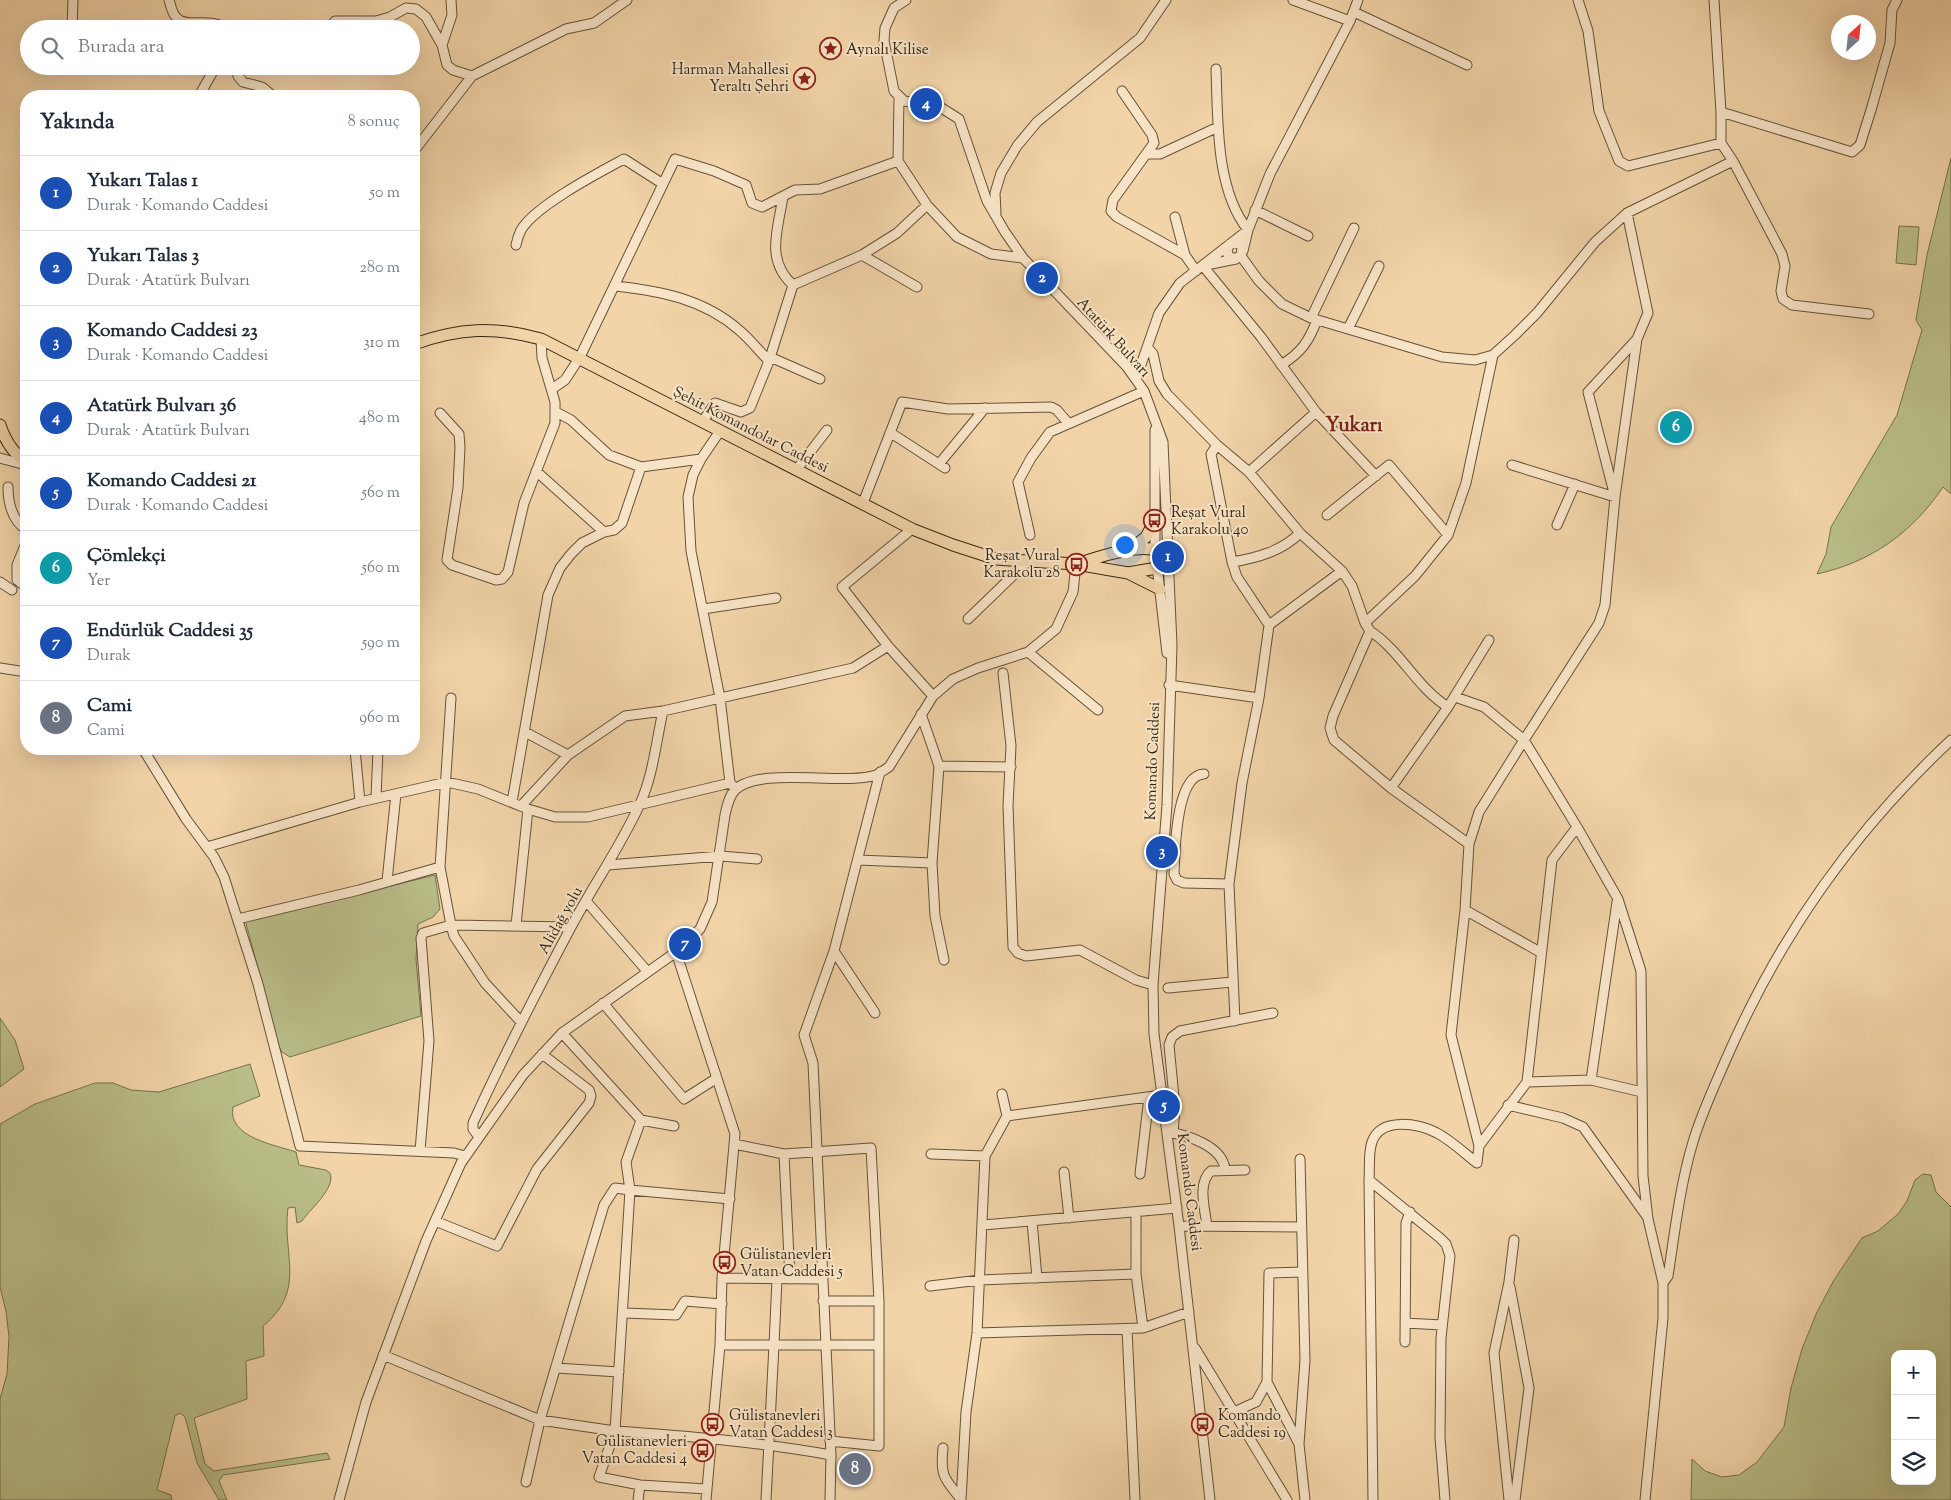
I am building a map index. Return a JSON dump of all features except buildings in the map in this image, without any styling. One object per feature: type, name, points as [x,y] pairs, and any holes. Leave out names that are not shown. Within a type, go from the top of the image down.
[{"type":"main road","name":"Şehit Komandolar Caddesi","points":[[420,342],[441,335],[486,329],[513,331],[540,338],[912,529],[996,559],[1076,564]]},
{"type":"main road","points":[[0,425],[4,437],[12,449],[20,456]]},
{"type":"main road","points":[[1131,549],[1146,537],[1155,521]]},
{"type":"main road","points":[[1076,564],[1131,549],[1155,549],[1168,557],[1157,568],[1128,573]]},
{"type":"main road","points":[[1076,564],[1128,573],[1160,589]]},
{"type":"street","points":[[72,20],[73,0]]},
{"type":"street","points":[[169,0],[175,16],[179,20]]},
{"type":"street","points":[[442,45],[452,10],[451,0]]},
{"type":"street","points":[[420,143],[472,76],[566,29],[594,23],[627,0]]},
{"type":"street","points":[[906,0],[894,8],[885,28],[884,41],[891,84],[898,96],[898,161],[927,205],[957,237],[991,254],[1023,258]]},
{"type":"street","points":[[996,216],[995,192],[1001,173],[1017,146],[1037,122],[1140,38],[1166,0]]},
{"type":"street","points":[[1293,0],[1352,16],[1467,65]]},
{"type":"street","points":[[1240,255],[1255,210],[1270,174],[1352,16],[1358,0]]},
{"type":"street","points":[[1578,0],[1588,32],[1599,111],[1619,161],[1628,166],[1721,143]]},
{"type":"street","points":[[1714,0],[1721,112],[1721,143],[1733,161],[1782,254],[1785,266],[1781,295],[1785,302],[1792,305],[1869,314]]},
{"type":"street","points":[[1721,112],[1852,152],[1860,145],[1871,110],[1890,43],[1892,10],[1897,0]]},
{"type":"street","points":[[379,20],[411,8],[426,17],[442,45],[447,65],[453,70],[472,76]]},
{"type":"street","points":[[1216,69],[1221,156],[1230,194],[1248,230]]},
{"type":"street","points":[[203,90],[212,75]]},
{"type":"street","points":[[238,75],[243,82],[258,85],[265,90]]},
{"type":"street","points":[[1122,91],[1152,135],[1154,143],[1148,154],[1113,200],[1111,211],[1117,217],[1185,255],[1281,365],[1316,412],[1376,476]]},
{"type":"street","name":"Atatürk Bulvarı","points":[[898,96],[911,103],[940,107],[959,118],[987,200],[1023,258],[1106,344],[1144,391],[1163,442],[1172,646],[1169,682]]},
{"type":"street","points":[[1148,154],[1160,154],[1218,127]]},
{"type":"street","points":[[516,245],[521,230],[531,218],[583,180],[624,159],[663,184]]},
{"type":"street","points":[[552,389],[565,380],[580,358],[675,159],[714,171],[746,185],[752,203],[758,206],[765,206],[795,190],[820,189],[898,161]]},
{"type":"street","points":[[1230,244],[1240,244],[1240,255],[1259,282],[1282,304],[1314,319],[1442,357],[1475,360],[1493,355],[1537,313],[1595,242],[1627,214],[1733,161]]},
{"type":"street","points":[[784,196],[774,252],[777,265],[783,276],[793,285]]},
{"type":"street","points":[[703,421],[715,403],[741,412],[748,410],[769,359],[793,285],[862,256],[897,233],[927,205]]},
{"type":"street","points":[[1255,210],[1308,236]]},
{"type":"street","points":[[1373,1500],[1369,1180],[1371,1143],[1379,1132],[1387,1126],[1397,1124],[1431,1131],[1445,1138],[1478,1163],[1479,1146],[1451,1035],[1465,910],[1469,844],[1479,812],[1600,623],[1605,605],[1615,498],[1637,338],[1648,313],[1627,214]]},
{"type":"street","points":[[1175,217],[1185,255]]},
{"type":"street","points":[[1281,365],[1298,354],[1310,338],[1314,319],[1354,228]]},
{"type":"street","points":[[1136,379],[1159,313],[1180,283],[1248,230]]},
{"type":"street","points":[[1230,244],[1227,253],[1230,258],[1240,255]]},
{"type":"street","points":[[1199,269],[1240,255]]},
{"type":"street","points":[[862,256],[917,287]]},
{"type":"street","points":[[1348,329],[1379,266]]},
{"type":"street","points":[[616,286],[660,291],[701,306],[738,329],[769,359],[820,379]]},
{"type":"street","points":[[440,413],[456,429],[460,447],[458,488],[446,556],[450,564],[496,580],[505,577],[520,517],[536,471],[552,434],[556,412],[552,389],[542,358],[540,338]]},
{"type":"street","points":[[1615,498],[1588,392],[1637,338]]},
{"type":"street","points":[[1148,348],[1153,354],[1156,374],[1162,388],[1218,445],[1249,472],[1300,533],[1342,571],[1352,586],[1367,627],[1391,648],[1433,696],[1448,707]]},
{"type":"street","points":[[1469,844],[1391,788],[1334,740],[1330,728],[1367,627],[1415,576],[1448,535],[1466,483],[1493,355]]},
{"type":"street","points":[[1030,535],[1018,488],[1020,476],[1050,432],[1144,391]]},
{"type":"street","points":[[863,503],[902,402],[948,409],[1051,407],[1057,410],[1068,423]]},
{"type":"street","points":[[891,433],[942,466],[985,408]]},
{"type":"street","points":[[556,412],[571,420],[609,454],[641,467],[701,459]]},
{"type":"street","points":[[1249,472],[1316,412]]},
{"type":"street","points":[[1154,417],[1157,463],[1155,549],[1169,682],[1259,698]]},
{"type":"street","points":[[339,1500],[366,1402],[383,1355],[434,1222],[466,1156],[523,1075],[562,1033],[676,952],[700,929],[712,902],[721,856],[725,815],[733,786],[720,698],[708,651],[703,609],[691,551],[688,497],[693,475],[720,430]]},
{"type":"street","points":[[797,469],[827,430]]},
{"type":"street","points":[[1218,445],[1211,454],[1232,562],[1237,577],[1269,624],[1259,698],[1242,783],[1229,884],[1235,1021]]},
{"type":"street","points":[[0,458],[20,463]]},
{"type":"street","points":[[1327,515],[1390,464],[1448,535]]},
{"type":"street","points":[[1512,465],[1615,498]]},
{"type":"street","points":[[516,925],[524,732],[543,613],[554,579],[571,554],[582,543],[604,532],[614,530],[622,523],[641,467]]},
{"type":"street","points":[[536,471],[604,532]]},
{"type":"street","points":[[1557,525],[1575,484]]},
{"type":"street","points":[[8,487],[8,501],[13,515],[20,523]]},
{"type":"street","points":[[912,529],[842,587],[888,646],[933,696]]},
{"type":"street","points":[[1232,562],[1274,551],[1292,541],[1300,533]]},
{"type":"street","points":[[20,559],[16,570],[17,580],[20,582]]},
{"type":"street","points":[[968,619],[1028,561]]},
{"type":"street","points":[[207,847],[360,802],[447,782],[478,789],[520,806],[555,817],[588,816],[760,779],[862,777],[880,772],[889,767],[933,696],[953,679],[978,668],[1028,652],[1056,629],[1073,592],[1076,564]]},
{"type":"street","points":[[1269,624],[1342,571]]},
{"type":"street","points":[[0,582],[12,590]]},
{"type":"street","points":[[703,609],[776,598]]},
{"type":"street","points":[[1391,788],[1455,697],[1489,640]]},
{"type":"street","points":[[520,806],[568,755],[626,716],[663,711],[853,668],[888,646]]},
{"type":"street","points":[[1028,652],[1098,710]]},
{"type":"street","points":[[0,668],[20,671]]},
{"type":"street","points":[[1003,673],[1011,767],[1008,806],[1014,949],[1026,956],[1080,950],[1136,980],[1153,985]]},
{"type":"street","name":"Komando Caddesi","points":[[1169,682],[1166,805],[1153,985],[1154,1034],[1162,1095],[1170,1133],[1210,1500]]},
{"type":"street","points":[[1455,697],[1484,707],[1524,740],[1618,899],[1641,971],[1643,1176],[1648,1219],[1663,1283],[1663,1318],[1645,1500]]},
{"type":"street","points":[[451,698],[440,867],[451,925],[454,936],[485,982],[522,1022]]},
{"type":"street","name":"Alidağ yolu","points":[[479,1137],[473,1129],[473,1123],[571,927],[608,865],[639,806],[649,777],[663,711]]},
{"type":"street","points":[[921,714],[939,766],[932,863],[935,916],[944,960]]},
{"type":"street","points":[[524,732],[568,755]]},
{"type":"street","points":[[1663,1283],[1668,1276],[1688,1162],[1699,1124],[1733,1044],[1757,994],[1816,894],[1848,849],[1951,740]]},
{"type":"street","points":[[147,755],[186,820],[220,867],[238,920],[300,1146],[454,1153],[466,1156]]},
{"type":"street","points":[[356,755],[360,802]]},
{"type":"street","points":[[376,798],[378,755]]},
{"type":"street","points":[[939,766],[1011,767]]},
{"type":"street","points":[[830,1500],[830,1441],[813,1063],[804,1035],[834,950],[880,772]]},
{"type":"street","points":[[1204,774],[1196,775],[1190,781],[1177,820],[1174,874],[1177,880],[1184,883],[1229,884]]},
{"type":"street","points":[[387,881],[396,794]]},
{"type":"street","points":[[1479,1146],[1527,1082],[1540,952],[1552,860],[1577,827]]},
{"type":"street","points":[[608,865],[721,856],[757,859]]},
{"type":"street","points":[[858,860],[932,863]]},
{"type":"street","points":[[238,920],[440,867]]},
{"type":"street","points":[[1591,1080],[1618,899]]},
{"type":"street","points":[[586,901],[647,971]]},
{"type":"street","points":[[1465,910],[1540,952]]},
{"type":"street","points":[[420,1151],[429,1041],[421,938],[426,931],[451,925],[571,927]]},
{"type":"street","points":[[834,950],[875,1013]]},
{"type":"street","points":[[676,952],[735,1134],[722,1278],[720,1345],[706,1500]]},
{"type":"street","points":[[1168,988],[1232,982]]},
{"type":"street","points":[[603,1003],[684,1099],[717,1078]]},
{"type":"street","points":[[1226,1170],[1221,1159],[1206,1145],[1187,1136],[1170,1133],[1175,1108],[1169,1050],[1172,1037],[1180,1031],[1273,1014]]},
{"type":"street","points":[[562,1033],[641,1120],[674,1126]]},
{"type":"street","points":[[434,1222],[497,1246],[537,1169],[589,1103],[591,1096],[589,1090],[542,1054]]},
{"type":"street","points":[[1527,1082],[1591,1080],[1642,1092]]},
{"type":"street","points":[[961,1499],[966,1412],[977,1333],[985,1156],[1007,1116],[1002,1094]]},
{"type":"street","points":[[1007,1116],[1162,1095]]},
{"type":"street","points":[[1140,1174],[1149,1097]]},
{"type":"street","points":[[1508,1105],[1563,1118],[1583,1127],[1648,1219]]},
{"type":"street","points":[[641,1120],[626,1162],[630,1190],[624,1313],[615,1431],[599,1477],[640,1484],[707,1489]]},
{"type":"street","points":[[734,1144],[784,1154],[871,1148],[879,1301],[880,1446],[830,1441]]},
{"type":"street","points":[[784,1154],[790,1279]]},
{"type":"street","points":[[931,1154],[985,1156]]},
{"type":"street","points":[[1300,1160],[1304,1360],[1299,1444],[1305,1500]]},
{"type":"street","points":[[1207,1226],[1204,1181],[1212,1171],[1245,1170]]},
{"type":"street","points":[[1064,1172],[1069,1218]]},
{"type":"street","points":[[1369,1180],[1440,1238],[1450,1256],[1442,1325],[1440,1437],[1445,1500]]},
{"type":"street","points":[[526,1482],[540,1420],[604,1205],[615,1188],[730,1199]]},
{"type":"street","points":[[983,1225],[1177,1208]]},
{"type":"street","points":[[1136,1212],[1136,1274],[1143,1328]]},
{"type":"street","points":[[1405,1342],[1406,1223],[1410,1212]]},
{"type":"street","points":[[1032,1221],[1037,1278]]},
{"type":"street","points":[[1179,1226],[1300,1227]]},
{"type":"street","points":[[1509,1500],[1494,1353],[1509,1282],[1514,1240]]},
{"type":"street","points":[[1234,1412],[1256,1402],[1267,1382],[1269,1273],[1302,1272]]},
{"type":"street","points":[[930,1286],[980,1280],[1136,1274]]},
{"type":"street","points":[[722,1278],[822,1278]]},
{"type":"street","points":[[766,1500],[777,1279]]},
{"type":"street","points":[[1509,1282],[1529,1388],[1515,1500]]},
{"type":"street","points":[[624,1313],[676,1315],[685,1301],[722,1304]]},
{"type":"street","points":[[823,1301],[879,1301]]},
{"type":"street","points":[[977,1333],[1143,1328],[1189,1312]]},
{"type":"street","points":[[1405,1323],[1442,1325]]},
{"type":"street","points":[[1127,1329],[1135,1500]]},
{"type":"street","points":[[720,1345],[879,1345]]},
{"type":"street","points":[[1194,1346],[1286,1500]]},
{"type":"street","points":[[383,1355],[540,1420],[615,1431],[712,1437],[770,1444],[830,1455]]},
{"type":"street","points":[[556,1368],[620,1372]]},
{"type":"street","points":[[1267,1382],[1299,1444]]},
{"type":"street","points":[[943,1448],[941,1468],[943,1478],[961,1499]]},
{"type":"street","points":[[638,1500],[640,1484]]},
{"type":"green space","points":[[1951,158],[1951,494],[1943,487],[1918,518],[1889,543],[1855,562],[1817,574],[1826,554],[1831,527],[1897,415],[1922,330],[1916,320],[1927,255]]},
{"type":"green space","points":[[1899,226],[1919,227],[1916,265],[1896,263]]},
{"type":"green space","points":[[435,875],[440,909],[433,917],[418,924],[416,959],[421,1016],[290,1057],[282,1052],[279,1047],[244,916],[309,906]]},
{"type":"green space","points":[[0,1018],[15,1040],[24,1069],[0,1087]]},
{"type":"green space","points":[[250,1064],[260,1096],[233,1107],[233,1117],[237,1126],[245,1133],[265,1143],[296,1152],[299,1165],[326,1170],[330,1173],[331,1179],[326,1192],[302,1221],[297,1223],[295,1207],[288,1208],[289,1286],[285,1299],[276,1313],[263,1326],[264,1356],[246,1361],[247,1399],[194,1418],[205,1464],[214,1471],[327,1453],[330,1459],[223,1475],[219,1481],[227,1500],[219,1500],[197,1463],[185,1417],[180,1413],[175,1416],[157,1490],[171,1495],[172,1500],[0,1500],[0,1399],[7,1374],[9,1337],[6,1311],[0,1287],[0,1124],[35,1104],[95,1083],[113,1083],[131,1090],[159,1092]]},
{"type":"green space","points":[[1923,1174],[1931,1175],[1936,1192],[1951,1207],[1951,1500],[1691,1500],[1692,1459],[1705,1471],[1722,1477],[1739,1475],[1757,1462],[1784,1427],[1791,1388],[1802,1349],[1817,1312],[1834,1280],[1862,1238],[1878,1231],[1898,1214],[1907,1201],[1915,1180]]},
{"type":"place","name":"Aynalı Kilise","points":[[830,49]]},
{"type":"place","name":"Harman Mahallesi Yeraltı Şehri","points":[[805,78]]},
{"type":"place","name":"Atatürk Bulvarı 36","points":[[926,104]]},
{"type":"place","name":"Yukarı Talas 3","points":[[1042,278]]},
{"type":"place","name":"Çömlekçi","points":[[1676,427]]},
{"type":"place","name":"Reşat Vural Karakolu 40","points":[[1155,521]]},
{"type":"place","name":"Yukarı Talas 1","points":[[1168,557]]},
{"type":"place","name":"Reşat Vural Karakolu 28","points":[[1076,564]]},
{"type":"place","name":"Komando Caddesi 23","points":[[1162,852]]},
{"type":"place","name":"Endürlük Caddesi 35","points":[[685,944]]},
{"type":"place","name":"Komando Caddesi 21","points":[[1164,1106]]},
{"type":"place","name":"Gülistanevleri Vatan Caddesi 5","points":[[724,1263]]},
{"type":"place","name":"Gülistanevleri Vatan Caddesi 3","points":[[713,1424]]},
{"type":"place","name":"Komando Caddesi 19","points":[[1202,1424]]},
{"type":"place","name":"Gülistanevleri Vatan Caddesi 4","points":[[703,1450]]},
{"type":"place","name":"Cami","points":[[855,1469]]},
{"type":"district","name":"Yukarı","points":[[1354,424]]}]
